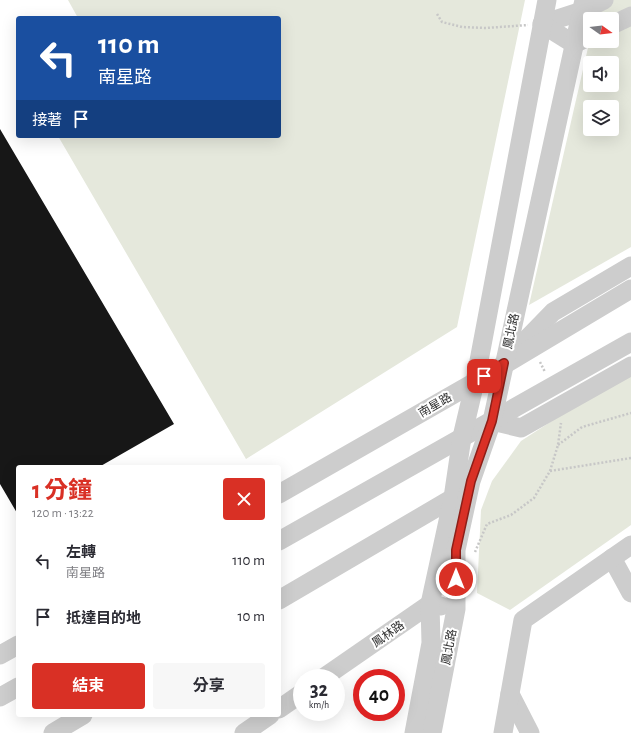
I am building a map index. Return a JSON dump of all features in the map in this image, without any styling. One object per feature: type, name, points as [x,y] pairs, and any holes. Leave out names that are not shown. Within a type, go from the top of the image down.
[{"type":"street","name":"鳳北路","points":[[414,733],[431,643],[430,604],[453,498],[462,437],[475,382],[547,0]]},
{"type":"street","points":[[542,24],[583,5],[604,0]]},
{"type":"street","name":"鳳北路","points":[[432,733],[456,609],[456,550],[471,481],[492,421],[504,363],[582,40],[583,5]]},
{"type":"street","points":[[619,22],[631,16]]},
{"type":"street","points":[[542,24],[582,40]]},
{"type":"street","points":[[504,363],[552,312],[631,266]]},
{"type":"street","name":"南星路","points":[[281,493],[475,382],[504,363],[631,289]]},
{"type":"street","points":[[281,539],[631,342]]},
{"type":"street","points":[[492,421],[522,428],[631,366]]},
{"type":"street","points":[[281,599],[453,498],[471,481]]},
{"type":"street","points":[[503,733],[523,620],[631,545]]},
{"type":"street","points":[[612,558],[631,593]]},
{"type":"street","points":[[430,604],[456,609]]},
{"type":"street","name":"鳳林路","points":[[336,669],[430,604]]},
{"type":"street","points":[[0,655],[16,645]]},
{"type":"street","points":[[0,698],[16,688]]},
{"type":"street","points":[[510,694],[530,733]]},
{"type":"street","points":[[281,708],[293,699]]},
{"type":"street","points":[[53,733],[80,717]]},
{"type":"street","points":[[244,733],[267,717]]},
{"type":"path","points":[[437,14],[442,22],[462,27],[486,28],[542,24]]},
{"type":"path","points":[[538,357],[545,372]]},
{"type":"path","points":[[558,445],[582,427],[631,413]]},
{"type":"path","points":[[475,552],[487,524],[511,515],[534,498],[550,471],[558,445],[561,422]]},
{"type":"path","points":[[550,471],[631,458]]},
{"type":"shaded area","points":[[68,0],[525,0],[457,327],[246,459],[59,138],[281,138],[281,16],[77,16]]},
{"type":"shaded area","points":[[599,0],[631,0],[631,247],[529,305],[583,70],[583,92],[619,92],[619,56],[586,56],[588,48],[619,48],[619,12],[596,12]]},
{"type":"shaded area","points":[[631,373],[631,525],[510,610],[477,593],[481,510],[492,481],[521,441],[595,393]]},
{"type":"building","points":[[0,129],[174,424],[102,465],[16,465],[16,511],[0,484]]},
{"type":"route","points":[[456,579],[456,550],[471,481],[492,421],[504,363],[484,376]]}]
